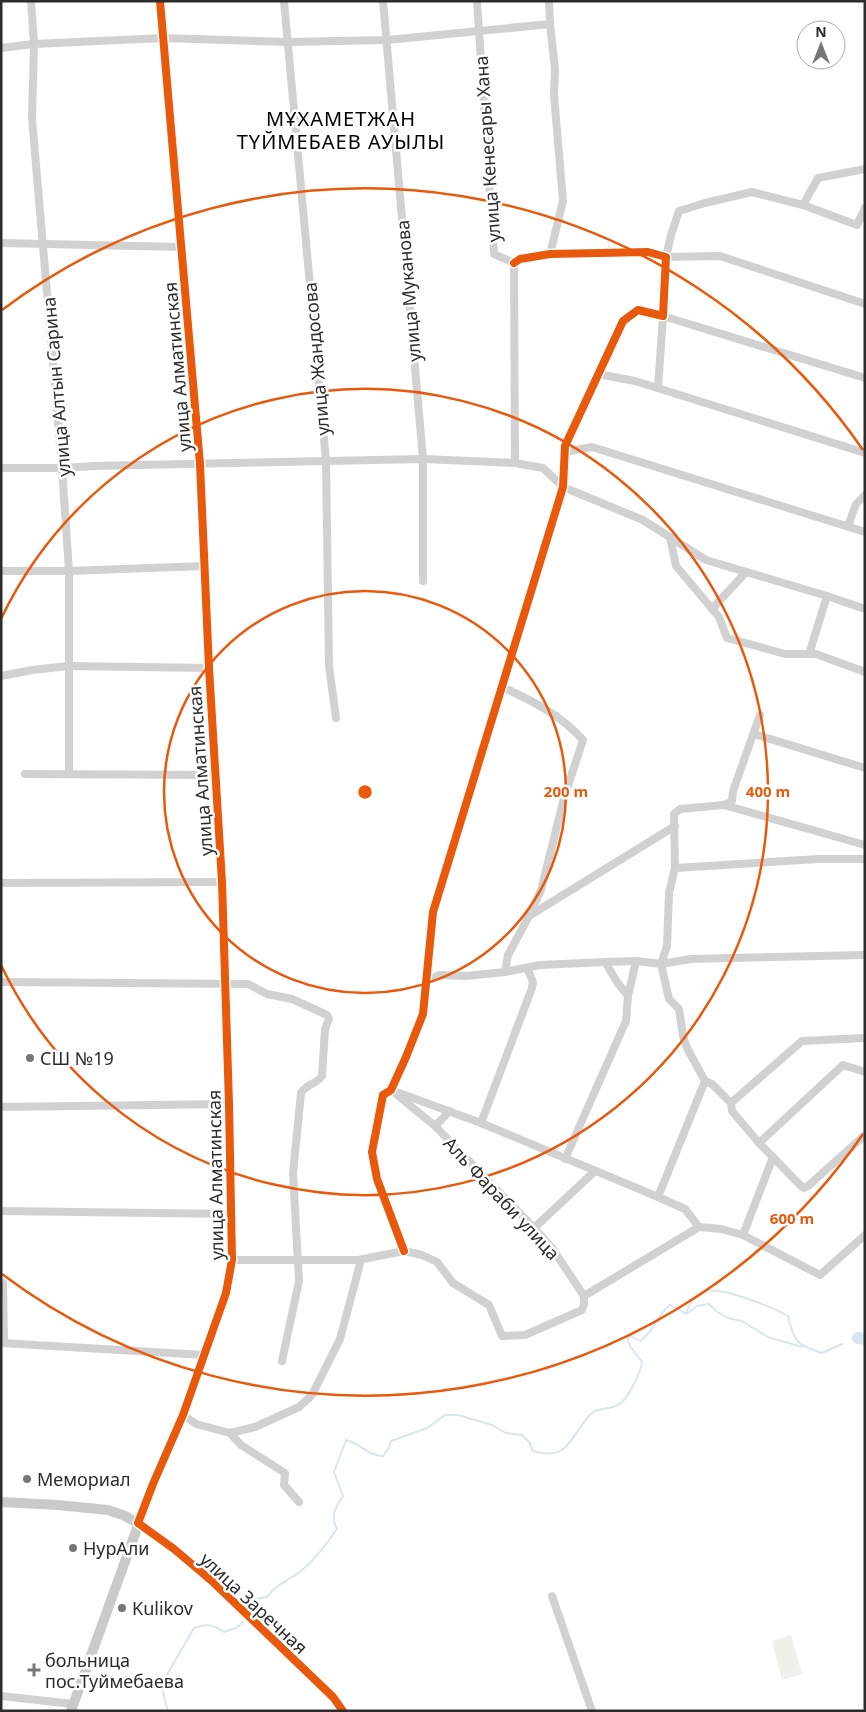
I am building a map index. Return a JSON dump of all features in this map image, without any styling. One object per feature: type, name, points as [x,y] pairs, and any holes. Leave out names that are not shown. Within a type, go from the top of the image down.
[{"type":"street","name":"улица Алтын Сарина","points":[[31,1],[34,44],[32,118],[44,244],[69,571],[69,773]]},
{"type":"street","name":"улица Алматинская","points":[[72,1707],[138,1523],[183,1416],[226,1293],[232,1260],[230,1104],[222,882],[209,668],[200,464],[160,1]]},
{"type":"street","name":"улица Жандосова","points":[[284,1],[326,461],[329,666],[336,718]]},
{"type":"street","name":"улица Муканова","points":[[383,1],[423,459],[423,581]]},
{"type":"street","name":"улица Кенесары Хана","points":[[477,1],[494,254],[514,262],[515,463]]},
{"type":"street","points":[[549,1],[555,69],[554,95],[563,201],[550,254]]},
{"type":"street","points":[[1,48],[34,44],[163,38],[288,42],[387,40],[550,24]]},
{"type":"street","points":[[803,205],[818,178],[865,168]]},
{"type":"street","points":[[658,388],[666,257],[679,211],[752,192],[803,205],[861,226],[865,208]]},
{"type":"street","points":[[1,244],[181,247]]},
{"type":"street","points":[[514,262],[520,259],[550,254],[648,252],[666,257],[720,256],[865,304]]},
{"type":"street","points":[[404,1251],[377,1179],[372,1152],[383,1095],[391,1090],[423,1014],[433,912],[563,487],[565,446],[623,320],[638,310],[865,378]]},
{"type":"street","points":[[598,374],[635,381],[865,454]]},
{"type":"street","points":[[565,452],[592,447],[865,532]]},
{"type":"street","points":[[1,468],[423,459],[515,463],[543,468],[563,487],[642,520],[706,560],[865,609]]},
{"type":"street","points":[[848,526],[856,504],[865,495]]},
{"type":"street","points":[[670,537],[676,566],[719,617],[727,638],[785,654],[816,654],[865,672]]},
{"type":"street","points":[[1,571],[69,571],[204,566]]},
{"type":"street","points":[[712,609],[746,572]]},
{"type":"street","points":[[809,654],[827,596]]},
{"type":"street","points":[[1,676],[69,666],[209,668]]},
{"type":"street","points":[[502,687],[532,700],[554,714],[583,740],[564,798],[541,890],[530,916],[508,955],[505,972]]},
{"type":"street","points":[[724,805],[732,801],[733,790],[760,715]]},
{"type":"street","points":[[754,734],[865,768]]},
{"type":"street","points":[[25,774],[215,775]]},
{"type":"street","points":[[865,845],[724,805],[680,809],[674,814],[675,868],[669,893],[667,946],[661,964],[669,999],[679,1009],[683,1036],[687,1048],[705,1081],[712,1084],[731,1103],[732,1111],[804,1188],[865,1135]]},
{"type":"street","points":[[530,916],[675,826]]},
{"type":"street","points":[[675,868],[865,859]]},
{"type":"street","points":[[1,883],[222,882]]},
{"type":"street","points":[[427,982],[439,975],[466,976],[505,972],[540,965],[636,961],[661,964],[691,959],[865,955]]},
{"type":"street","points":[[565,1158],[626,1021],[628,996],[636,961]]},
{"type":"street","points":[[605,962],[628,996]]},
{"type":"street","points":[[482,1123],[532,988],[533,982],[527,968]]},
{"type":"street","points":[[1,982],[248,984],[267,994],[292,999],[323,1012],[329,1018],[325,1030],[322,1076],[304,1088],[301,1093],[293,1173],[300,1281],[282,1361]]},
{"type":"street","points":[[731,1103],[802,1041],[865,1038]]},
{"type":"street","points":[[759,1142],[843,1065],[865,1072]]},
{"type":"street","points":[[658,1197],[705,1081]]},
{"type":"street","points":[[391,1090],[482,1123],[685,1209],[699,1227]]},
{"type":"street","name":"Аль Фараби улица","points":[[391,1090],[435,1126],[534,1228],[552,1248],[584,1296]]},
{"type":"street","points":[[1,1106],[230,1104]]},
{"type":"street","points":[[435,1126],[450,1111]]},
{"type":"street","points":[[743,1235],[774,1157]]},
{"type":"street","points":[[534,1228],[595,1171]]},
{"type":"street","points":[[1,1211],[231,1214]]},
{"type":"street","points":[[232,1260],[361,1260],[404,1251],[422,1255],[437,1262],[453,1283],[489,1305],[502,1336],[526,1335],[582,1310],[584,1296],[699,1227],[743,1235],[820,1275],[865,1235]]},
{"type":"street","points":[[230,1434],[255,1427],[299,1407],[312,1394],[340,1339],[361,1260]]},
{"type":"street","points":[[3,1283],[3,1343],[204,1355]]},
{"type":"street","points":[[183,1416],[196,1424],[230,1434],[241,1445],[285,1473],[284,1485],[299,1502]]},
{"type":"street","name":"улица Заречная","points":[[1,1502],[58,1504],[108,1510],[138,1523],[174,1549],[213,1582],[333,1697],[343,1711]]},
{"type":"street","points":[[552,1596],[592,1711]]},
{"type":"street","points":[[1,1696],[72,1707]]},
{"type":"shaded area","points":[[791,1635],[802,1674],[782,1680],[772,1641]]},
{"type":"waterway","points":[[253,1608],[256,1599],[267,1597],[283,1582],[306,1566],[321,1551],[337,1529],[334,1512],[343,1496],[334,1472],[346,1440],[373,1454],[383,1456],[389,1448],[391,1441],[427,1428],[445,1415],[458,1415],[492,1425],[506,1433],[522,1435],[529,1442],[533,1451],[546,1454],[555,1453],[569,1444],[592,1413],[618,1405],[628,1395],[637,1378],[642,1362],[630,1346],[627,1338],[631,1336],[640,1341],[670,1305],[686,1314],[694,1299],[702,1292],[710,1291],[732,1294],[770,1307],[788,1316],[792,1332],[798,1341],[807,1348],[822,1353],[842,1344]]},
{"type":"waterway","points":[[688,1313],[697,1306],[709,1304],[728,1318],[742,1321],[768,1337],[802,1347]]},
{"type":"waterway","points":[[858,1338],[865,1339]]},
{"type":"waterway","points":[[168,1711],[161,1685],[194,1628],[209,1625],[224,1632],[236,1628],[243,1622]]},
{"type":"cycle path","points":[[160,1],[200,464],[209,668],[222,882],[232,1260],[226,1293],[183,1415],[138,1523],[174,1549],[213,1582],[333,1697],[343,1711]]},
{"type":"cycle path","points":[[404,1251],[377,1179],[372,1152],[383,1095],[391,1090],[423,1014],[433,912],[563,487],[565,446],[623,321],[638,310],[663,316],[666,257],[648,252],[550,254],[520,259],[514,263]]},
{"type":"place","name":"СШ №19","points":[[30,1058]]},
{"type":"place","name":"Мемориал","points":[[27,1479]]},
{"type":"place","name":"НурАли","points":[[73,1548]]},
{"type":"place","name":"Kulikov","points":[[122,1608]]},
{"type":"place","name":"больница пос.Туймебаева","points":[[34,1670]]},
{"type":"district","name":"МҰХАМЕТЖАН ТҮЙМЕБАЕВ АУЫЛЫ","points":[[341,130]]}]
